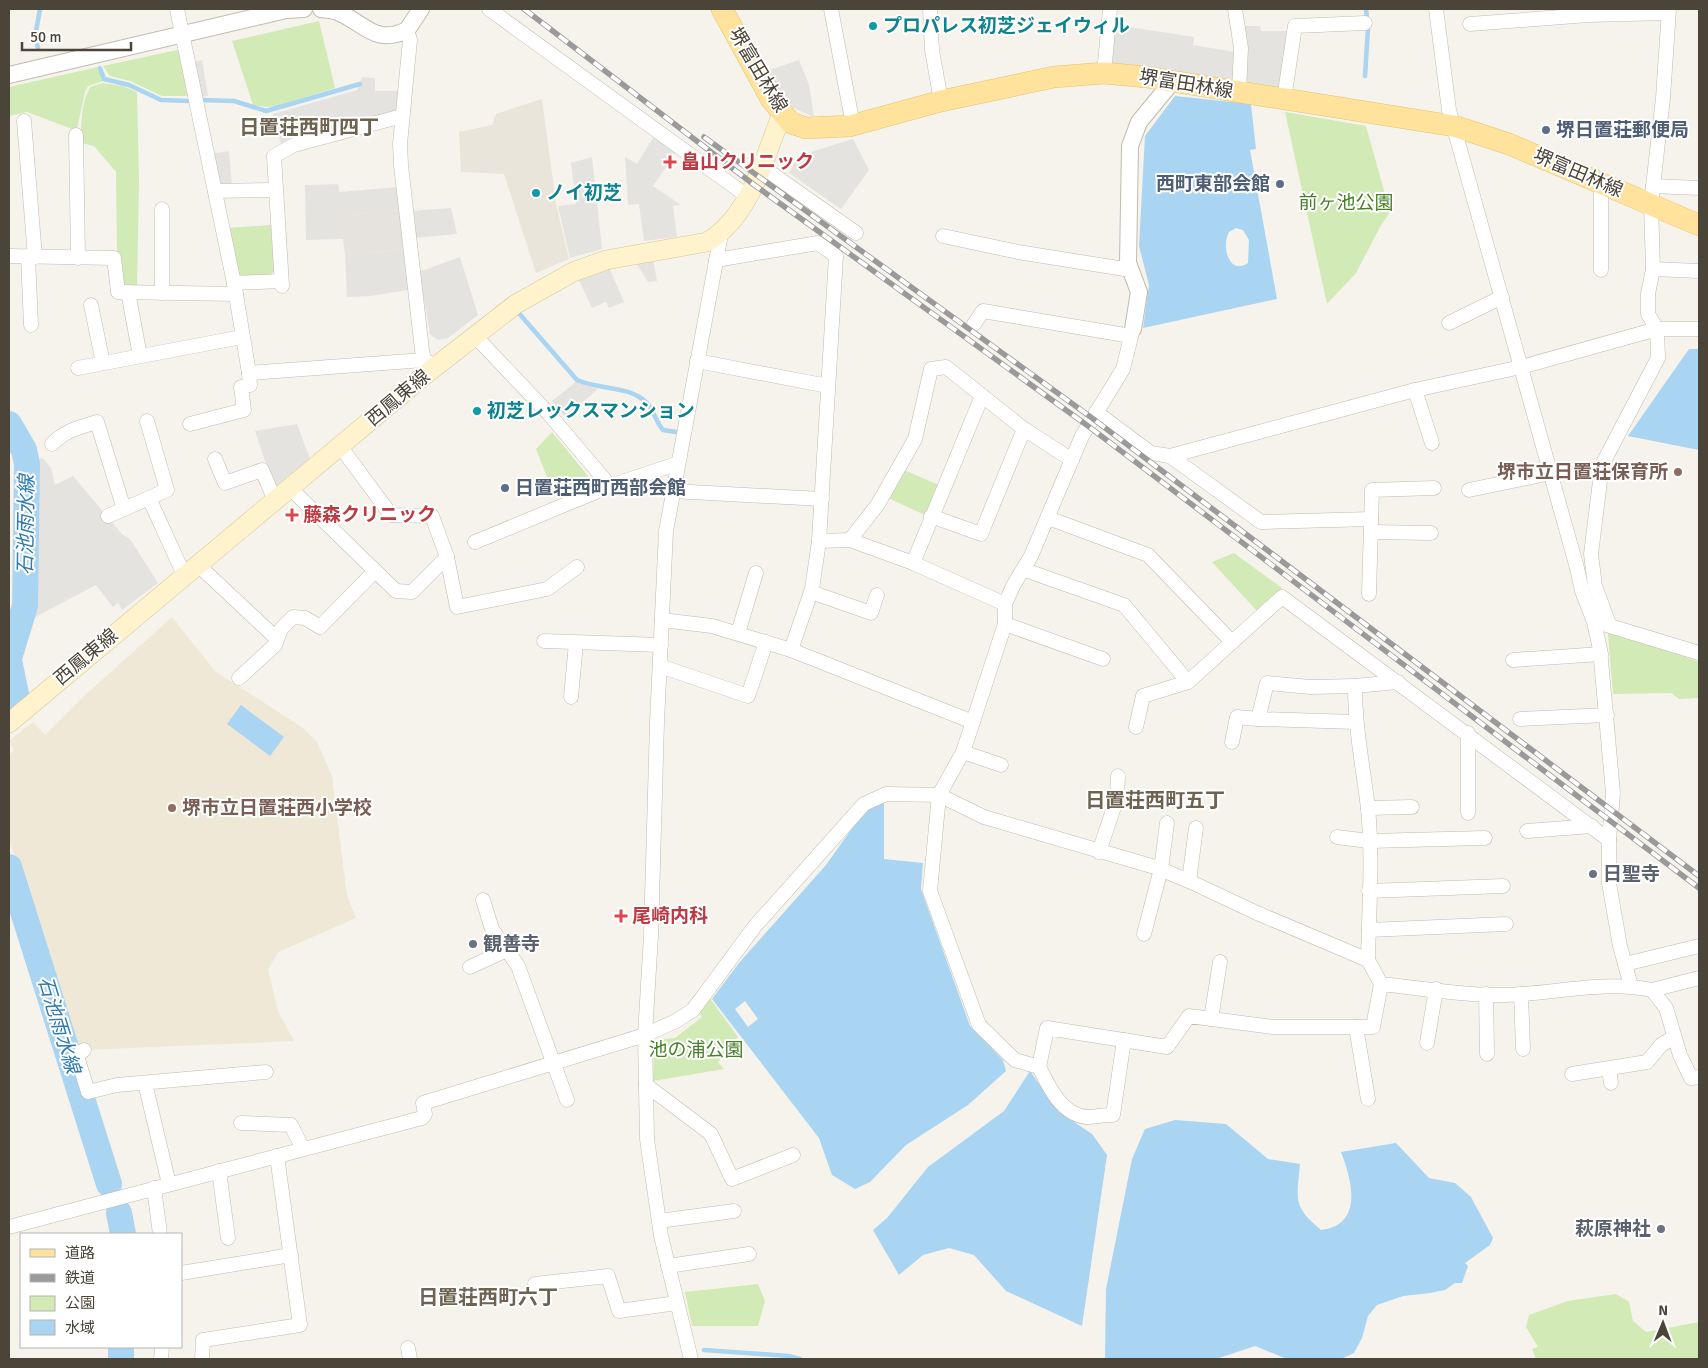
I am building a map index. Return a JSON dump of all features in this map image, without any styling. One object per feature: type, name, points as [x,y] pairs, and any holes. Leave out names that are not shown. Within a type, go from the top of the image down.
[{"type":"main road","name":"堺富田林線","points":[[722,9],[758,76],[782,113],[790,123],[806,128],[826,129],[853,125],[1020,82],[1104,73],[1454,126],[1509,144],[1601,183],[1652,195],[1699,225]]},
{"type":"main road","name":"西鳳東線","points":[[9,723],[340,446],[430,363],[475,336],[516,304],[573,272],[614,258],[707,242],[721,234],[743,206],[782,113]]},
{"type":"street","points":[[177,9],[235,289],[250,385],[241,387],[244,410],[206,423],[190,424]]},
{"type":"street","points":[[9,75],[287,9],[304,9]]},
{"type":"street","points":[[321,9],[339,12],[371,33],[385,36],[407,30],[421,9]]},
{"type":"street","points":[[489,9],[747,196]]},
{"type":"street","points":[[831,9],[853,125]]},
{"type":"street","points":[[930,9],[932,50],[941,101]]},
{"type":"street","points":[[1104,73],[1110,9]]},
{"type":"street","points":[[1235,9],[1241,48],[1239,92]]},
{"type":"street","points":[[1436,9],[1449,110],[1582,591],[1594,622],[1601,654],[1608,715],[1613,793],[1609,840],[1612,908],[1631,986]]},
{"type":"street","points":[[1470,24],[1519,14],[1588,15],[1668,11],[1663,98],[1652,195],[1652,269],[1648,294],[1648,314],[1657,330],[1658,358],[1602,466],[1592,554],[1595,586],[1609,624]]},
{"type":"street","points":[[1284,99],[1295,26],[1365,23]]},
{"type":"street","points":[[249,373],[430,363],[401,164],[402,116],[410,40],[407,30]]},
{"type":"street","points":[[1039,1067],[1015,1060],[979,1025],[936,909],[930,891],[939,795],[963,752],[1006,624],[1005,604],[1013,586],[1025,570],[1072,460],[1096,412],[1123,369],[1139,292],[1128,263],[1130,146],[1139,122],[1172,82]]},
{"type":"street","points":[[9,256],[114,258],[118,292],[235,289],[281,283],[274,156],[294,145],[402,116]]},
{"type":"street","points":[[24,121],[31,256],[31,325]]},
{"type":"street","points":[[76,135],[78,258]]},
{"type":"street","points":[[761,166],[856,232]]},
{"type":"street","points":[[1601,183],[1601,270]]},
{"type":"street","points":[[1652,195],[1699,188]]},
{"type":"street","points":[[215,191],[275,190]]},
{"type":"street","points":[[162,209],[162,292]]},
{"type":"street","points":[[690,1359],[659,1221],[647,1139],[645,1035],[652,935],[666,531],[676,464],[721,234]]},
{"type":"street","points":[[943,236],[1018,252],[1130,270]]},
{"type":"street","points":[[716,260],[818,243],[836,256],[819,541],[811,592],[791,650]]},
{"type":"street","points":[[1652,269],[1699,271]]},
{"type":"street","points":[[128,292],[140,356]]},
{"type":"street","points":[[1449,323],[1502,297]]},
{"type":"street","points":[[91,305],[103,363]]},
{"type":"street","points":[[974,324],[983,311],[1132,333]]},
{"type":"street","points":[[1096,412],[1150,453],[1170,456],[1415,390],[1520,367],[1657,330],[1699,329]]},
{"type":"street","points":[[475,336],[549,414],[610,486]]},
{"type":"street","points":[[78,368],[242,337]]},
{"type":"street","points":[[697,361],[828,386]]},
{"type":"street","points":[[850,540],[878,504],[915,438],[931,369],[946,367],[1024,429],[1072,460]]},
{"type":"street","points":[[1415,390],[1432,443]]},
{"type":"street","points":[[913,563],[982,396]]},
{"type":"street","points":[[52,444],[59,437],[77,427],[97,422],[124,509]]},
{"type":"street","points":[[108,516],[167,490],[147,422]]},
{"type":"street","points":[[931,516],[981,534],[1024,429]]},
{"type":"street","points":[[340,446],[391,515],[432,516],[447,557],[457,607],[547,589],[578,567]]},
{"type":"street","points":[[1170,456],[1261,522],[1371,526],[1431,533]]},
{"type":"street","points":[[215,459],[225,483],[262,470],[275,501]]},
{"type":"street","points":[[475,542],[610,486],[676,464]]},
{"type":"street","points":[[1469,490],[1551,474]]},
{"type":"street","points":[[290,488],[396,591],[412,592],[447,557]]},
{"type":"street","points":[[1368,594],[1372,490],[1434,488]]},
{"type":"street","points":[[672,491],[822,499]]},
{"type":"street","points":[[149,498],[191,570],[276,638]]},
{"type":"street","points":[[1048,518],[1148,555],[1232,642]]},
{"type":"street","points":[[819,541],[850,540],[913,563],[1005,604]]},
{"type":"street","points":[[1025,570],[1124,605],[1188,682]]},
{"type":"street","points":[[239,678],[275,645],[276,638],[293,617],[305,618],[320,627],[375,571]]},
{"type":"street","points":[[738,633],[756,573]]},
{"type":"street","points":[[811,592],[871,613],[878,595]]},
{"type":"street","points":[[1136,727],[1144,696],[1188,682],[1282,597],[1468,733],[1609,840]]},
{"type":"street","points":[[662,620],[712,626],[791,650],[973,722]]},
{"type":"street","points":[[1594,622],[1609,624],[1699,653]]},
{"type":"street","points":[[1006,624],[1103,659]]},
{"type":"street","points":[[544,641],[661,645]]},
{"type":"street","points":[[660,666],[748,696],[766,642]]},
{"type":"street","points":[[571,697],[576,643]]},
{"type":"street","points":[[1513,660],[1601,654]]},
{"type":"street","points":[[1258,719],[1267,683],[1310,688],[1398,682]]},
{"type":"street","points":[[1124,1040],[1113,1115],[1084,1117],[1065,1109],[1048,1086],[1039,1067],[1046,1028],[1124,1040],[1168,1047],[1189,1016],[1273,1026],[1372,1027],[1381,984],[1368,960],[1368,808],[1355,722],[1355,686]]},
{"type":"street","points":[[1520,719],[1608,715]]},
{"type":"street","points":[[1232,742],[1237,717],[1355,722]]},
{"type":"street","points":[[1468,733],[1468,813]]},
{"type":"street","points":[[963,752],[1001,765]]},
{"type":"street","points":[[1099,852],[1116,798],[1118,776]]},
{"type":"street","points":[[9,1227],[30,1223],[66,1210],[422,1118],[425,1114],[423,1103],[645,1035],[676,1021],[693,1010],[755,926],[864,804],[886,794],[939,795],[984,817],[1161,869],[1257,913],[1368,960]]},
{"type":"street","points":[[1368,808],[1412,807]]},
{"type":"street","points":[[1144,934],[1161,869],[1167,823]]},
{"type":"street","points":[[1527,831],[1592,826]]},
{"type":"street","points":[[1189,881],[1196,828]]},
{"type":"street","points":[[1337,837],[1369,841],[1485,838]]},
{"type":"street","points":[[1369,891],[1503,886]]},
{"type":"street","points":[[484,900],[492,929],[505,951],[518,966],[567,1100]]},
{"type":"street","points":[[1369,930],[1506,924]]},
{"type":"street","points":[[1625,964],[1699,946]]},
{"type":"street","points":[[470,967],[505,951]]},
{"type":"street","points":[[1212,1019],[1220,962]]},
{"type":"street","points":[[1381,984],[1486,994],[1521,994],[1578,986],[1631,986],[1652,990],[1699,978]]},
{"type":"street","points":[[1426,1043],[1436,989]]},
{"type":"street","points":[[1652,990],[1666,1008],[1680,1055],[1692,1078],[1699,1077]]},
{"type":"street","points":[[1486,994],[1487,1054]]},
{"type":"street","points":[[1521,994],[1523,1050]]},
{"type":"street","points":[[1356,1027],[1368,1099]]},
{"type":"street","points":[[1572,1074],[1647,1062],[1661,1045],[1674,1037]]},
{"type":"street","points":[[84,1050],[77,1056],[88,1092],[116,1085],[266,1072]]},
{"type":"street","points":[[1609,1069],[1611,1083]]},
{"type":"street","points":[[144,1083],[170,1184]]},
{"type":"street","points":[[646,1085],[711,1134],[732,1179],[794,1155]]},
{"type":"street","points":[[241,1123],[291,1125],[303,1150]]},
{"type":"street","points":[[202,1359],[204,1340],[300,1325],[277,1156]]},
{"type":"street","points":[[219,1171],[228,1238]]},
{"type":"street","points":[[154,1188],[160,1233]]},
{"type":"street","points":[[659,1221],[734,1211]]},
{"type":"street","points":[[668,1266],[750,1254]]},
{"type":"street","points":[[182,1273],[290,1255]]},
{"type":"street","points":[[536,1284],[608,1276],[619,1312],[677,1303]]},
{"type":"shaded area","points":[[1116,25],[1194,37],[1193,45],[1235,52],[1235,77],[1228,80],[1109,63],[1112,32],[1115,32]]},
{"type":"shaded area","points":[[1243,26],[1260,26],[1261,31],[1290,31],[1279,88],[1246,83]]},
{"type":"shaded area","points":[[202,60],[208,96],[200,97],[193,62]]},
{"type":"shaded area","points":[[799,60],[809,85],[814,117],[789,106],[781,98],[766,71]]},
{"type":"shaded area","points":[[362,77],[375,78],[375,91],[399,91],[397,112],[282,148],[273,114],[357,90]]},
{"type":"shaded area","points":[[542,99],[556,204],[569,259],[536,273],[504,174],[461,172],[459,132],[492,125],[496,114]]},
{"type":"shaded area","points":[[654,136],[677,151],[653,186],[681,205],[673,206],[677,237],[644,241],[639,204],[628,205],[625,157],[637,164]]},
{"type":"shaded area","points":[[853,139],[869,170],[841,209],[789,173],[798,156]]},
{"type":"shaded area","points":[[229,151],[232,186],[216,187],[210,154]]},
{"type":"shaded area","points":[[592,157],[602,249],[570,258],[558,206],[576,204],[571,163]]},
{"type":"shaded area","points":[[338,184],[339,192],[398,187],[401,210],[341,216],[343,239],[306,240],[305,185]]},
{"type":"shaded area","points":[[451,208],[457,234],[414,238],[411,211]]},
{"type":"shaded area","points":[[401,210],[404,249],[345,255],[340,216]]},
{"type":"shaded area","points":[[404,249],[408,290],[370,296],[347,297],[345,255]]},
{"type":"shaded area","points":[[460,257],[478,315],[448,338],[438,340],[430,334],[419,272]]},
{"type":"shaded area","points":[[653,259],[657,281],[648,282],[635,261]]},
{"type":"shaded area","points":[[609,267],[624,302],[609,308],[606,302],[592,308],[579,280]]},
{"type":"shaded area","points":[[576,382],[598,389],[565,417],[552,401]]},
{"type":"shaded area","points":[[297,424],[310,459],[274,488],[255,431]]},
{"type":"shaded area","points":[[43,458],[51,468],[55,485],[73,476],[122,534],[130,539],[158,583],[122,610],[118,603],[113,607],[96,585],[26,622],[31,599],[32,525],[36,510],[39,459]]},
{"type":"shaded area","name":"堺市立日置荘西小学校","points":[[172,617],[215,671],[303,728],[317,742],[332,776],[347,896],[356,918],[278,952],[268,970],[278,1011],[294,1041],[84,1050],[75,1047],[9,839],[9,755],[14,750],[9,741],[33,722],[45,735],[83,697]]},
{"type":"green space","points":[[319,21],[335,88],[277,106],[253,105],[232,41]]},
{"type":"green space","points":[[182,49],[192,96],[162,96],[130,81],[110,76],[103,66]]},
{"type":"green space","points":[[98,67],[103,81],[88,86],[77,129],[72,129],[27,112],[9,116],[9,87]]},
{"type":"green space","points":[[103,83],[123,86],[137,92],[139,182],[137,287],[128,287],[121,284],[117,251],[116,172],[94,146],[81,143],[82,114],[87,93],[90,87]]},
{"type":"green space","name":"前ヶ池公園","points":[[1285,112],[1366,126],[1390,212],[1356,273],[1327,304]]},
{"type":"green space","points":[[271,225],[274,271],[270,275],[241,277],[236,272],[228,228]]},
{"type":"green space","points":[[552,432],[588,476],[586,485],[555,497],[536,449]]},
{"type":"green space","points":[[904,470],[939,485],[927,516],[888,498]]},
{"type":"green space","points":[[1234,553],[1282,588],[1257,611],[1212,562]]},
{"type":"green space","points":[[1612,629],[1699,662],[1699,698],[1679,699],[1671,693],[1613,694],[1608,634]]},
{"type":"green space","name":"池の浦公園","points":[[709,997],[738,1037],[718,1062],[724,1069],[653,1081],[654,1052],[664,1039],[675,1038],[702,1017],[698,1012]]},
{"type":"green space","points":[[758,1284],[765,1301],[758,1326],[692,1326],[685,1292]]},
{"type":"green space","points":[[1616,1294],[1629,1302],[1633,1321],[1646,1332],[1699,1322],[1699,1359],[1536,1359],[1532,1349],[1538,1347],[1526,1327],[1529,1315],[1568,1301]]},
{"type":"water","points":[[1175,96],[1251,104],[1256,149],[1250,150],[1277,299],[1143,328],[1149,285],[1139,246],[1145,136]],"holes":[[[1236,228],[1243,230],[1249,240],[1248,263],[1236,266],[1228,258],[1226,251],[1227,238],[1229,232]]]},
{"type":"water","points":[[1689,349],[1699,349],[1699,450],[1628,436]]},
{"type":"water","points":[[241,705],[284,737],[270,756],[227,724]]},
{"type":"water","points":[[884,803],[884,859],[923,863],[921,889],[970,1026],[1003,1060],[1006,1071],[968,1105],[906,1145],[870,1182],[855,1189],[832,1175],[819,1138],[712,999],[739,963],[826,865],[868,806]],"holes":[[[745,1001],[758,1019],[748,1027],[735,1009]]]},
{"type":"water","points":[[1030,1071],[1059,1112],[1092,1134],[1107,1155],[1082,1326],[1006,1291],[974,1255],[949,1248],[923,1255],[899,1275],[873,1230],[887,1218],[928,1167],[1004,1111]]},
{"type":"water","points":[[1175,1120],[1226,1124],[1268,1159],[1300,1164],[1298,1201],[1305,1214],[1321,1230],[1335,1226],[1344,1220],[1349,1211],[1351,1188],[1349,1175],[1341,1152],[1396,1143],[1429,1178],[1455,1183],[1471,1197],[1493,1238],[1490,1245],[1465,1263],[1468,1266],[1462,1283],[1455,1283],[1445,1290],[1403,1296],[1377,1305],[1368,1316],[1362,1338],[1354,1353],[1341,1359],[1287,1359],[1255,1346],[1216,1359],[1105,1359],[1106,1289],[1132,1159],[1145,1129]]},
{"type":"waterway","points":[[38,48],[35,37],[40,9]]},
{"type":"waterway","points":[[1365,76],[1368,28],[1366,9]]},
{"type":"waterway","points":[[100,68],[104,79],[129,85],[161,100],[189,101]]},
{"type":"waterway","points":[[200,100],[234,101],[266,111],[360,84]]},
{"type":"waterway","points":[[517,311],[577,380],[623,390],[640,397],[647,403],[663,430],[676,432]]},
{"type":"waterway","name":"石池雨水線","points":[[9,424],[24,450],[27,464],[25,606],[9,658]]},
{"type":"waterway","name":"石池雨水線","points":[[9,660],[16,694],[9,701]]},
{"type":"waterway","name":"石池雨水線","points":[[9,867],[109,1184]]},
{"type":"waterway","name":"石池雨水線","points":[[119,1213],[123,1233]]},
{"type":"waterway","name":"石池雨水線","points":[[121,1348],[121,1359]]},
{"type":"waterway","points":[[704,1350],[789,1356],[800,1359]]},
{"type":"railway","points":[[524,9],[753,184],[1088,426],[1699,888]]},
{"type":"railway","points":[[704,137],[1092,418],[1699,876]]},
{"type":"place","name":"プロパレス初芝ジェイウィル","points":[[873,26]]},
{"type":"place","name":"堺日置荘郵便局","points":[[1546,130]]},
{"type":"place","name":"畠山クリニック","points":[[670,162]]},
{"type":"place","name":"西町東部会館","points":[[1280,184]]},
{"type":"place","name":"ノイ初芝","points":[[536,193]]},
{"type":"place","name":"初芝レックスマンション","points":[[477,411]]},
{"type":"place","name":"堺市立日置荘保育所","points":[[1678,472]]},
{"type":"place","name":"日置荘西町西部会館","points":[[505,488]]},
{"type":"place","name":"藤森クリニック","points":[[292,515]]},
{"type":"place","name":"堺市立日置荘西小学校","points":[[172,808]]},
{"type":"place","name":"日聖寺","points":[[1593,874]]},
{"type":"place","name":"尾崎内科","points":[[621,916]]},
{"type":"place","name":"観善寺","points":[[473,944]]},
{"type":"place","name":"萩原神社","points":[[1661,1229]]},
{"type":"district","name":"日置荘西町四丁","points":[[309,127]]},
{"type":"district","name":"日置荘西町五丁","points":[[1155,800]]},
{"type":"district","name":"日置荘西町六丁","points":[[488,1297]]}]
